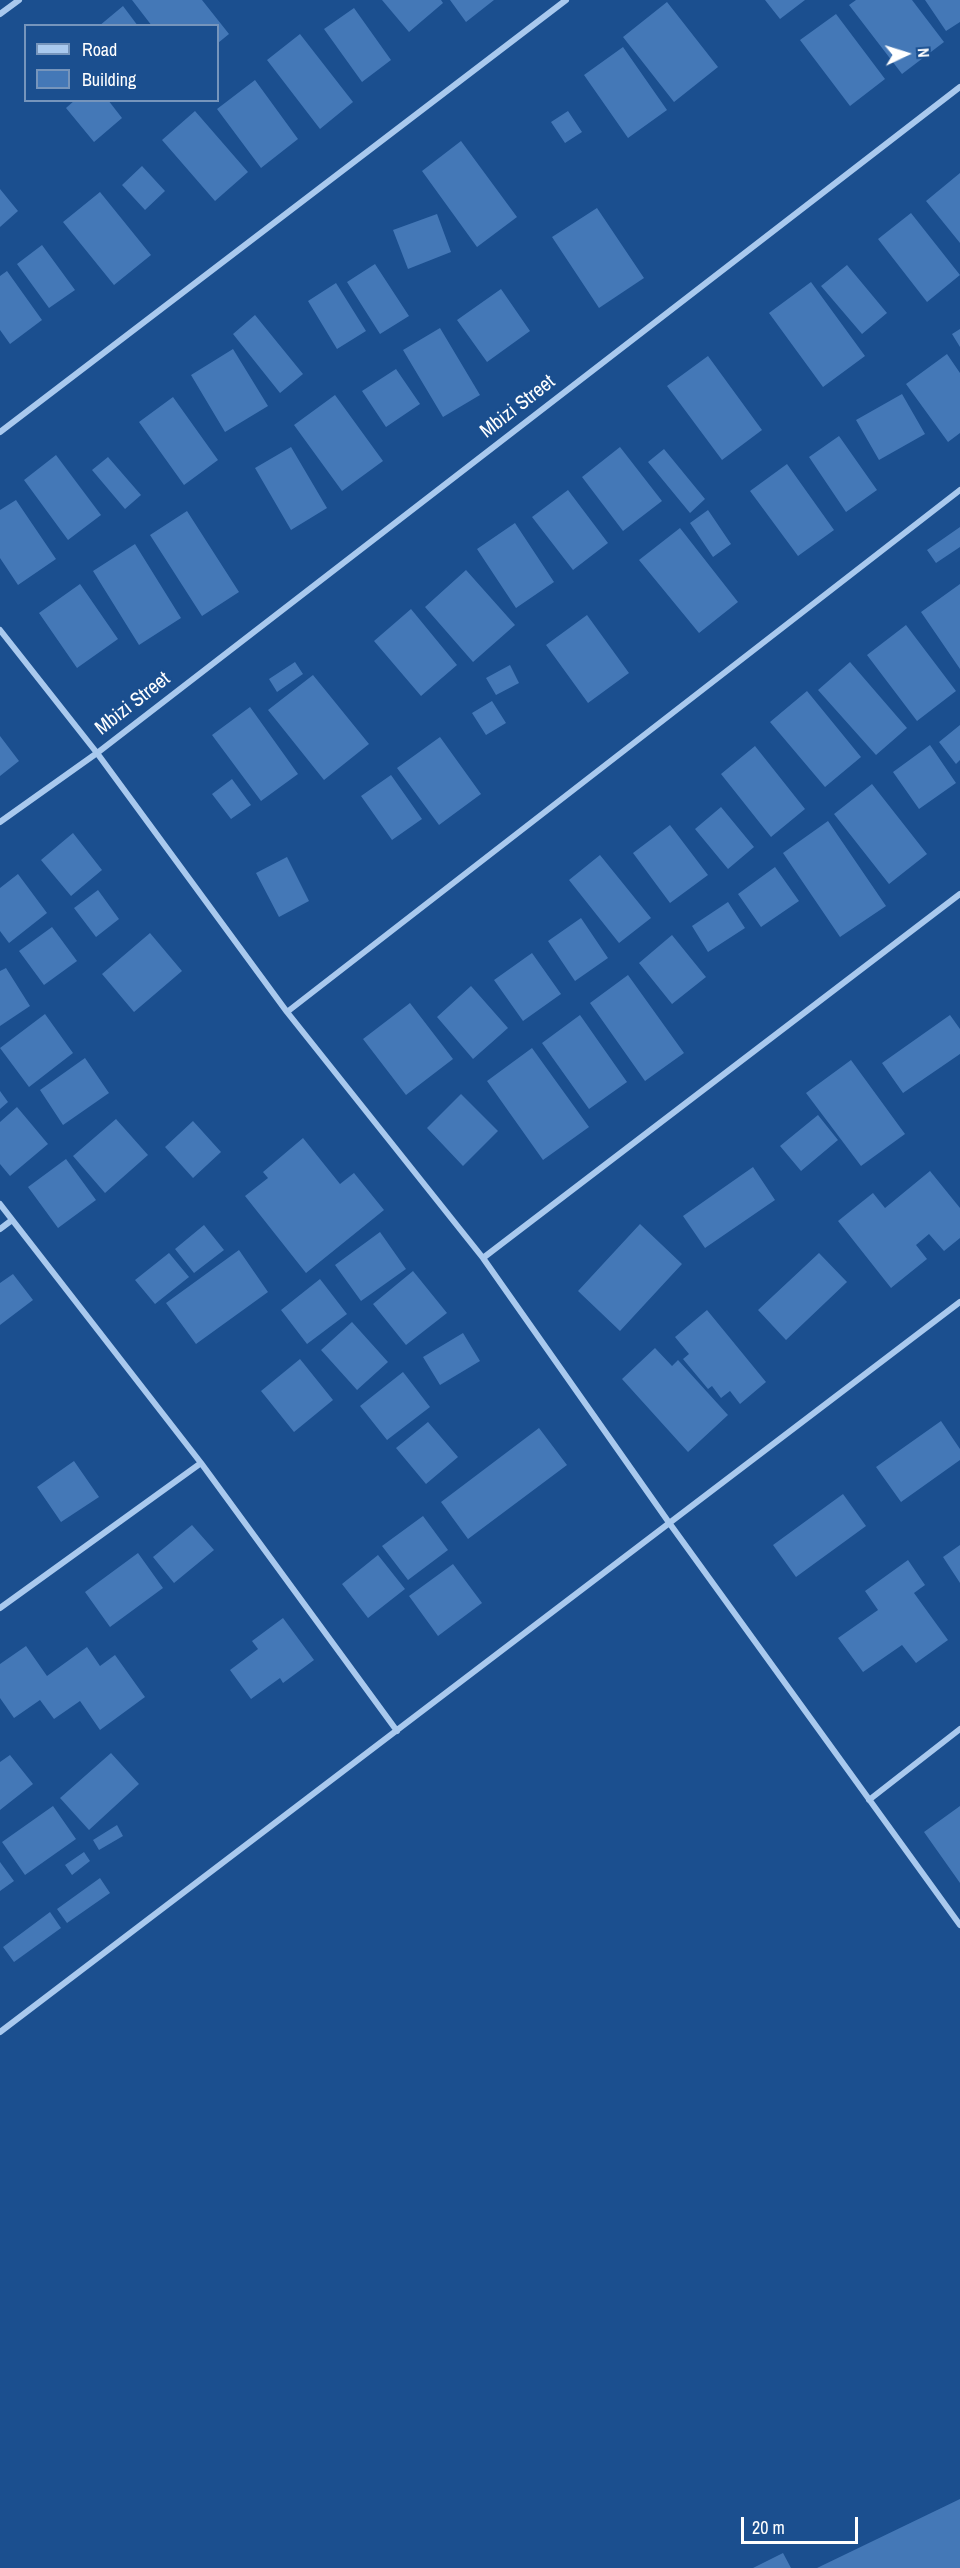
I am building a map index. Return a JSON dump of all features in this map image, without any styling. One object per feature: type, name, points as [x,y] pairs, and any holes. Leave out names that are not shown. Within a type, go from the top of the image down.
[{"type":"street","points":[[0,14],[19,0]]},
{"type":"street","points":[[0,432],[566,0]]},
{"type":"street","name":"Mbizi Street","points":[[0,822],[97,753],[960,87]]},
{"type":"street","points":[[287,1012],[960,490]]},
{"type":"street","points":[[0,630],[97,753],[287,1012],[483,1258],[670,1524],[960,1925]]},
{"type":"street","points":[[483,1258],[960,894]]},
{"type":"street","points":[[0,1204],[201,1463],[397,1731]]},
{"type":"street","points":[[0,1229],[12,1220]]},
{"type":"street","points":[[0,2032],[960,1302]]},
{"type":"street","points":[[0,1608],[201,1463]]},
{"type":"street","points":[[869,1800],[960,1729]]},
{"type":"building","points":[[132,0],[202,0],[229,34],[219,42],[219,24],[150,24]]},
{"type":"building","points":[[382,0],[441,0],[443,3],[409,32]]},
{"type":"building","points":[[450,0],[494,0],[466,22]]},
{"type":"building","points":[[765,0],[805,0],[780,19]]},
{"type":"building","points":[[856,0],[912,0],[944,42],[902,74],[849,5]]},
{"type":"building","points":[[925,0],[960,0],[960,22],[946,31]]},
{"type":"building","points":[[667,2],[718,67],[674,102],[623,37]]},
{"type":"building","points":[[123,6],[136,24],[101,24]]},
{"type":"building","points":[[354,8],[391,60],[362,82],[324,29]]},
{"type":"building","points":[[836,14],[885,79],[850,106],[800,40]]},
{"type":"building","points":[[300,34],[353,102],[320,129],[267,60]]},
{"type":"building","points":[[623,47],[667,110],[628,138],[584,75]]},
{"type":"building","points":[[255,80],[298,139],[261,168],[217,109]]},
{"type":"building","points":[[73,102],[110,102],[122,118],[94,142],[66,108]]},
{"type":"building","points":[[195,111],[248,172],[215,201],[162,140]]},
{"type":"building","points":[[568,111],[582,132],[565,143],[551,122]]},
{"type":"building","points":[[461,141],[517,217],[477,247],[422,171]]},
{"type":"building","points":[[142,166],[165,191],[145,210],[122,185]]},
{"type":"building","points":[[960,173],[960,243],[926,201]]},
{"type":"building","points":[[0,189],[18,211],[0,227]]},
{"type":"building","points":[[100,192],[151,255],[114,285],[63,222]]},
{"type":"building","points":[[597,208],[644,278],[599,308],[552,237]]},
{"type":"building","points":[[911,213],[960,275],[927,302],[878,239]]},
{"type":"building","points":[[437,214],[451,252],[408,269],[393,230]]},
{"type":"building","points":[[42,245],[75,290],[49,308],[17,264]]},
{"type":"building","points":[[375,264],[409,316],[380,334],[347,282]]},
{"type":"building","points":[[847,265],[887,313],[862,334],[821,286]]},
{"type":"building","points":[[7,271],[42,320],[10,344],[0,330],[0,276]]},
{"type":"building","points":[[811,282],[865,356],[823,387],[769,313]]},
{"type":"building","points":[[336,283],[366,331],[337,349],[308,301]]},
{"type":"building","points":[[501,289],[530,331],[487,362],[457,320]]},
{"type":"building","points":[[255,315],[303,374],[280,393],[233,334]]},
{"type":"building","points":[[440,328],[480,395],[443,417],[403,350]]},
{"type":"building","points":[[960,329],[960,347],[952,334]]},
{"type":"building","points":[[233,349],[268,406],[225,432],[191,375]]},
{"type":"building","points":[[947,354],[960,373],[960,433],[948,442],[906,384]]},
{"type":"building","points":[[708,356],[762,430],[722,460],[667,386]]},
{"type":"building","points":[[396,369],[420,404],[386,427],[362,391]]},
{"type":"building","points":[[902,394],[925,434],[879,460],[856,420]]},
{"type":"building","points":[[335,395],[383,461],[342,491],[294,425]]},
{"type":"building","points":[[173,397],[218,460],[184,485],[139,422]]},
{"type":"building","points":[[839,436],[877,490],[846,512],[809,457]]},
{"type":"building","points":[[291,447],[327,508],[291,530],[255,468]]},
{"type":"building","points":[[620,447],[662,501],[623,531],[582,477]]},
{"type":"building","points":[[664,449],[705,499],[690,513],[648,462]]},
{"type":"building","points":[[56,455],[101,515],[68,540],[24,480]]},
{"type":"building","points":[[108,457],[141,495],[125,509],[92,470]]},
{"type":"building","points":[[787,464],[834,530],[798,556],[750,491]]},
{"type":"building","points":[[568,490],[608,543],[573,570],[532,517]]},
{"type":"building","points":[[16,500],[56,559],[18,585],[0,558],[0,510]]},
{"type":"building","points":[[708,510],[731,544],[713,557],[690,523]]},
{"type":"building","points":[[187,511],[239,592],[202,616],[150,535]]},
{"type":"building","points":[[515,523],[554,582],[516,608],[477,549]]},
{"type":"building","points":[[960,527],[960,547],[936,563],[927,550]]},
{"type":"building","points":[[680,528],[738,602],[699,633],[639,560]]},
{"type":"building","points":[[135,544],[181,618],[139,645],[93,571]]},
{"type":"building","points":[[466,570],[515,625],[473,662],[425,607]]},
{"type":"building","points":[[80,584],[118,639],[77,668],[39,613]]},
{"type":"building","points":[[960,584],[960,669],[921,612]]},
{"type":"building","points":[[411,609],[457,665],[421,696],[374,641]]},
{"type":"building","points":[[587,615],[629,673],[588,703],[546,645]]},
{"type":"building","points":[[906,625],[956,691],[917,721],[867,655]]},
{"type":"building","points":[[295,662],[303,674],[277,692],[269,679]]},
{"type":"building","points":[[850,662],[907,728],[876,755],[818,690]]},
{"type":"building","points":[[510,665],[519,683],[496,695],[486,678]]},
{"type":"building","points":[[313,675],[369,744],[324,780],[268,710]]},
{"type":"building","points":[[807,691],[861,757],[825,787],[770,722]]},
{"type":"building","points":[[492,701],[506,723],[486,735],[472,713]]},
{"type":"building","points":[[250,707],[298,774],[261,801],[212,735]]},
{"type":"building","points":[[960,725],[960,760],[956,764],[939,742]]},
{"type":"building","points":[[0,736],[19,761],[0,776]]},
{"type":"building","points":[[440,737],[481,794],[439,825],[397,768]]},
{"type":"building","points":[[930,745],[956,783],[919,809],[893,772]]},
{"type":"building","points":[[755,746],[805,809],[771,837],[721,774]]},
{"type":"building","points":[[391,775],[422,819],[392,840],[361,796]]},
{"type":"building","points":[[232,779],[251,805],[231,819],[212,794]]},
{"type":"building","points":[[872,784],[927,854],[889,884],[834,814]]},
{"type":"building","points":[[721,807],[754,847],[728,869],[695,829]]},
{"type":"building","points":[[828,821],[886,906],[840,937],[783,853]]},
{"type":"building","points":[[670,825],[708,875],[670,903],[633,853]]},
{"type":"building","points":[[73,833],[102,870],[71,896],[41,860]]},
{"type":"building","points":[[600,855],[651,918],[619,943],[569,880]]},
{"type":"building","points":[[287,857],[309,901],[279,917],[256,873]]},
{"type":"building","points":[[775,867],[799,901],[761,927],[738,894]]},
{"type":"building","points":[[18,874],[47,913],[9,943],[0,931],[0,888]]},
{"type":"building","points":[[98,890],[119,919],[96,937],[74,908]]},
{"type":"building","points":[[728,902],[745,928],[708,952],[692,926]]},
{"type":"building","points":[[581,918],[608,958],[575,981],[548,941]]},
{"type":"building","points":[[52,927],[77,961],[44,985],[19,951]]},
{"type":"building","points":[[150,933],[182,971],[134,1012],[102,974]]},
{"type":"building","points":[[672,935],[706,977],[672,1004],[639,963]]},
{"type":"building","points":[[532,953],[561,994],[523,1021],[494,980]]},
{"type":"building","points":[[6,968],[30,1006],[0,1026],[0,971]]},
{"type":"building","points":[[628,975],[684,1053],[645,1081],[590,1003]]},
{"type":"building","points":[[471,986],[508,1028],[473,1059],[437,1017]]},
{"type":"building","points":[[410,1003],[453,1059],[406,1095],[363,1039]]},
{"type":"building","points":[[45,1014],[73,1053],[29,1087],[0,1048]]},
{"type":"building","points":[[580,1015],[627,1082],[589,1109],[542,1043]]},
{"type":"building","points":[[950,1015],[960,1029],[960,1054],[903,1093],[882,1063]]},
{"type":"building","points":[[532,1048],[589,1127],[543,1160],[487,1081]]},
{"type":"building","points":[[85,1058],[109,1093],[63,1125],[40,1090]]},
{"type":"building","points":[[851,1060],[905,1134],[861,1166],[806,1093]]},
{"type":"building","points":[[0,1091],[8,1102],[0,1109]]},
{"type":"building","points":[[461,1094],[498,1131],[463,1166],[427,1128]]},
{"type":"building","points":[[17,1107],[48,1144],[10,1176],[0,1164],[0,1122]]},
{"type":"building","points":[[818,1115],[838,1140],[801,1171],[780,1146]]},
{"type":"building","points":[[116,1119],[148,1155],[105,1193],[73,1156]]},
{"type":"building","points":[[193,1121],[221,1152],[193,1178],[165,1147]]},
{"type":"building","points":[[303,1138],[340,1184],[354,1173],[384,1210],[306,1273],[245,1196],[268,1178],[263,1172]]},
{"type":"building","points":[[66,1159],[96,1200],[58,1228],[28,1187]]},
{"type":"building","points":[[753,1167],[775,1200],[705,1248],[683,1216]]},
{"type":"building","points":[[930,1171],[960,1208],[960,1238],[944,1251],[929,1234],[916,1245],[927,1259],[891,1288],[838,1221],[873,1193],[885,1208]]},
{"type":"building","points":[[640,1224],[682,1264],[620,1331],[578,1291]]},
{"type":"building","points":[[204,1225],[224,1250],[194,1273],[175,1249]]},
{"type":"building","points":[[380,1232],[406,1269],[361,1301],[335,1265]]},
{"type":"building","points":[[239,1250],[268,1292],[196,1344],[166,1303]]},
{"type":"building","points":[[169,1253],[189,1277],[155,1304],[135,1280]]},
{"type":"building","points":[[819,1253],[847,1282],[786,1340],[758,1310]]},
{"type":"building","points":[[413,1271],[447,1313],[406,1345],[373,1304]]},
{"type":"building","points":[[13,1274],[33,1300],[0,1325],[0,1283]]},
{"type":"building","points":[[320,1279],[347,1314],[307,1344],[281,1310]]},
{"type":"building","points":[[707,1310],[766,1382],[740,1404],[730,1391],[721,1398],[712,1386],[708,1389],[683,1359],[689,1354],[675,1337]]},
{"type":"building","points":[[352,1322],[388,1362],[357,1390],[321,1350]]},
{"type":"building","points":[[463,1333],[480,1361],[440,1385],[423,1357]]},
{"type":"building","points":[[655,1348],[672,1366],[678,1360],[728,1415],[688,1452],[622,1379]]},
{"type":"building","points":[[300,1359],[333,1400],[294,1432],[261,1391]]},
{"type":"building","points":[[403,1372],[430,1407],[387,1440],[360,1406]]},
{"type":"building","points":[[941,1421],[960,1449],[960,1460],[901,1502],[876,1467]]},
{"type":"building","points":[[428,1422],[458,1457],[426,1484],[396,1448]]},
{"type":"building","points":[[539,1428],[567,1465],[468,1539],[441,1502]]},
{"type":"building","points":[[74,1461],[99,1497],[61,1522],[37,1487]]},
{"type":"building","points":[[843,1494],[866,1526],[796,1577],[773,1545]]},
{"type":"building","points":[[423,1516],[448,1550],[408,1580],[382,1546]]},
{"type":"building","points":[[192,1525],[214,1550],[174,1583],[153,1557]]},
{"type":"building","points":[[960,1545],[960,1583],[943,1557]]},
{"type":"building","points":[[138,1553],[163,1588],[110,1627],[85,1592]]},
{"type":"building","points":[[378,1555],[405,1589],[368,1618],[342,1584]]},
{"type":"building","points":[[908,1560],[925,1585],[914,1593],[948,1640],[916,1663],[902,1645],[863,1672],[838,1638],[878,1610],[865,1591]]},
{"type":"building","points":[[453,1564],[482,1603],[438,1636],[409,1596]]},
{"type":"building","points":[[283,1618],[314,1660],[283,1683],[280,1678],[251,1699],[230,1670],[258,1649],[252,1641]]},
{"type":"building","points":[[26,1646],[47,1676],[87,1647],[100,1666],[115,1655],[145,1697],[100,1730],[80,1701],[54,1719],[40,1700],[14,1718],[0,1698],[0,1664]]},
{"type":"building","points":[[111,1753],[139,1784],[89,1830],[60,1798]]},
{"type":"building","points":[[10,1755],[33,1784],[0,1810],[0,1762]]},
{"type":"building","points":[[53,1806],[76,1839],[25,1875],[2,1842]]},
{"type":"building","points":[[960,1806],[960,1883],[924,1832]]},
{"type":"building","points":[[117,1825],[123,1836],[99,1850],[93,1840]]},
{"type":"building","points":[[84,1852],[90,1861],[72,1875],[65,1865]]},
{"type":"building","points":[[0,1862],[14,1881],[0,1891]]},
{"type":"building","points":[[100,1878],[110,1893],[67,1923],[57,1909]]},
{"type":"building","points":[[50,1912],[61,1928],[14,1962],[3,1947]]},
{"type":"building","points":[[960,2499],[960,2568],[817,2568]]},
{"type":"building","points":[[783,2553],[791,2568],[753,2568]]}]
